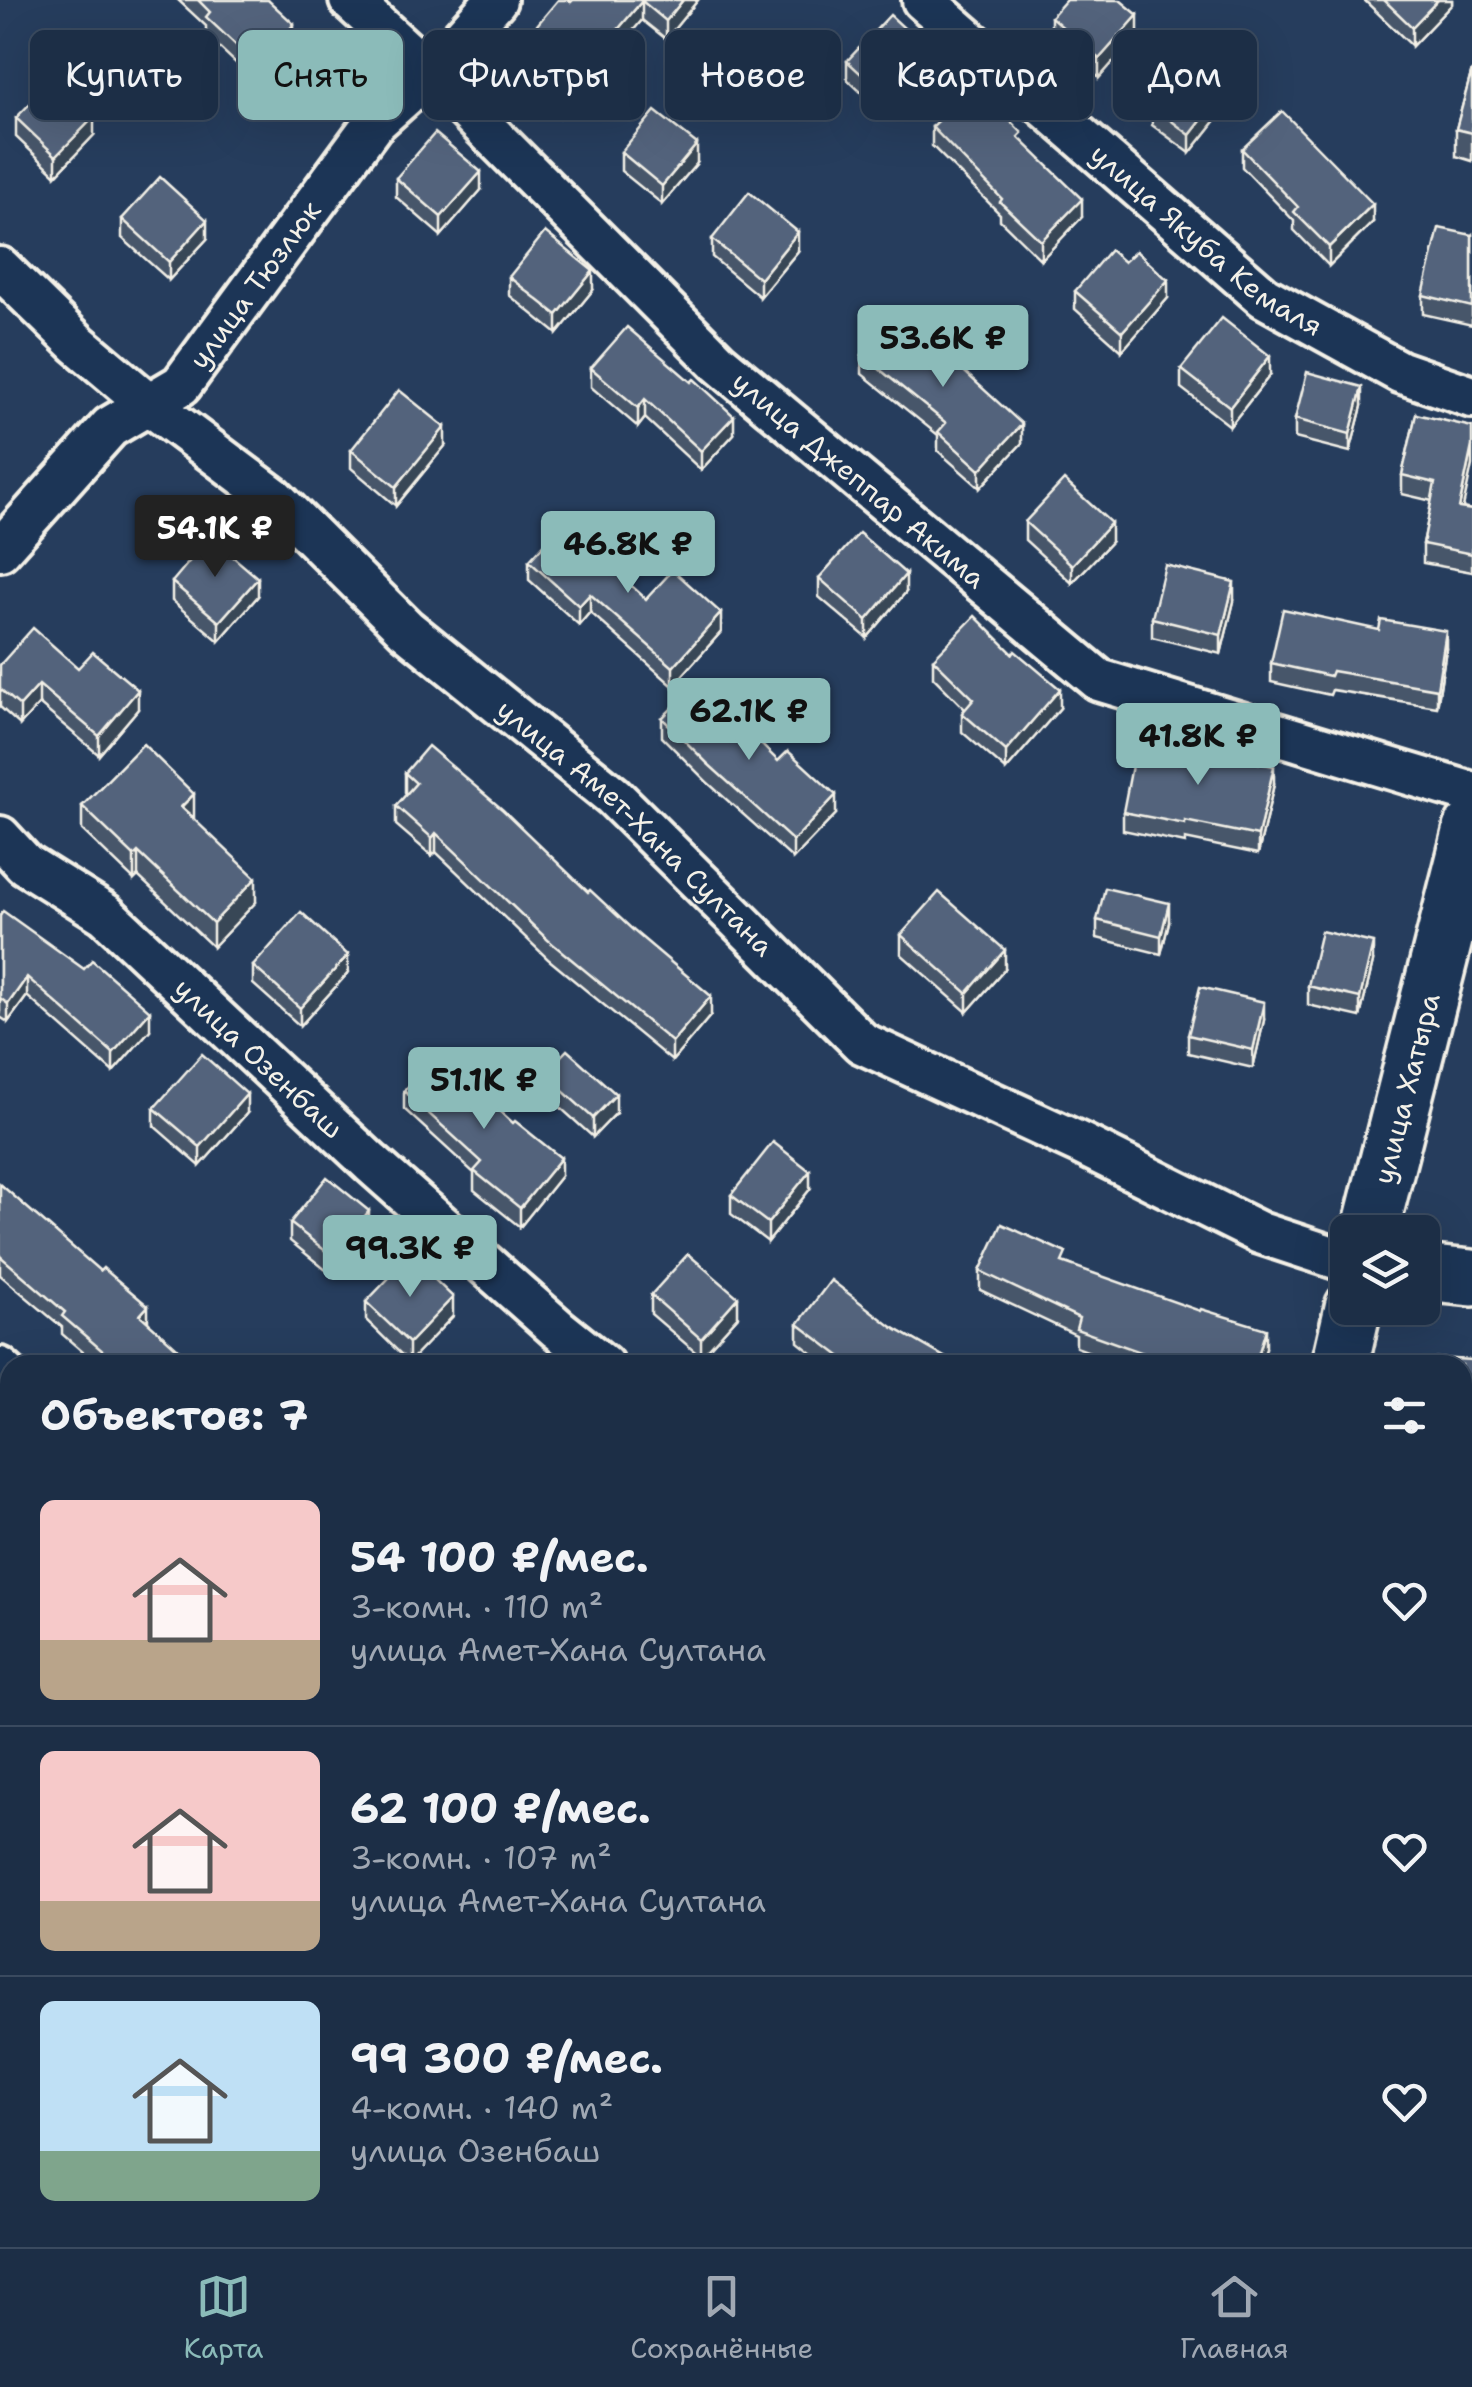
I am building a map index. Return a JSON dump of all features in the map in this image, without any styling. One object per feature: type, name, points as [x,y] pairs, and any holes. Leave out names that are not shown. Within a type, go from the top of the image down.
[{"type":"street","name":"улица Джеппар Акима","points":[[350,0],[423,67]]},
{"type":"street","name":"улица Тюзлюк","points":[[469,30],[496,0]]},
{"type":"street","name":"улица Якуба Кемаля","points":[[923,0],[1264,297],[1400,372],[1472,397]]},
{"type":"street","name":"улица Тюзлюк","points":[[0,550],[110,427],[181,385],[374,124],[423,79]]},
{"type":"street","name":"улица Джеппар Акима","points":[[477,120],[718,362],[1098,680],[1472,793]]},
{"type":"street","name":"улица Амет-Хана Султана","points":[[0,268],[78,344],[274,498],[406,629],[613,796],[862,1044],[1081,1144],[1260,1233],[1330,1256]]},
{"type":"street","name":"улица Хатыра","points":[[1374,1215],[1472,829]]},
{"type":"street","name":"улица Озенбаш","points":[[0,837],[25,864],[104,914],[371,1162],[590,1355]]},
{"type":"street","points":[[1440,1274],[1472,1278]]},
{"type":"street","points":[[1342,1355],[1349,1325]]},
{"type":"building","points":[[198,0],[268,0],[294,24],[289,30],[238,30],[238,47],[206,17],[210,12]]},
{"type":"building","points":[[558,0],[683,0],[666,21],[642,1],[618,30],[533,30]]},
{"type":"building","points":[[1066,0],[1120,0],[1138,15],[1125,30],[1113,30],[1113,43],[1099,59],[1093,54],[1093,30],[1066,30],[1051,17]]},
{"type":"building","points":[[1384,0],[1438,0],[1412,27]]},
{"type":"building","points":[[890,15],[906,30],[876,30]]},
{"type":"building","points":[[861,46],[861,74],[847,61]]},
{"type":"building","points":[[1472,70],[1472,133],[1456,129]]},
{"type":"building","points":[[30,104],[30,120],[91,120],[56,156],[16,118]]},
{"type":"building","points":[[655,111],[697,144],[662,186],[621,152]]},
{"type":"building","points":[[1282,111],[1373,204],[1329,247],[1294,212],[1298,207],[1242,149]]},
{"type":"building","points":[[939,120],[1009,120],[1022,133],[1018,137],[1082,199],[1041,241],[932,127]]},
{"type":"building","points":[[1170,120],[1202,120],[1190,135]]},
{"type":"building","points":[[435,133],[481,172],[441,217],[396,178]]},
{"type":"building","points":[[160,177],[207,220],[169,262],[122,219]]},
{"type":"building","points":[[749,192],[798,232],[760,279],[712,239]]},
{"type":"building","points":[[1439,228],[1472,235],[1472,307],[1423,295]]},
{"type":"building","points":[[545,232],[593,271],[557,315],[509,277]]},
{"type":"building","points":[[1110,250],[1124,262],[1136,251],[1168,280],[1122,332],[1075,291]]},
{"type":"building","points":[[898,312],[948,353],[1022,424],[980,470],[938,432],[946,423],[862,355]]},
{"type":"building","points":[[1222,318],[1270,356],[1230,407],[1181,369]]},
{"type":"building","points":[[627,327],[734,416],[701,451],[645,399],[638,408],[591,368]]},
{"type":"building","points":[[1307,372],[1362,387],[1350,434],[1295,419]]},
{"type":"building","points":[[399,390],[445,427],[396,487],[351,450]]},
{"type":"building","points":[[1416,414],[1472,427],[1472,446],[1459,508],[1472,510],[1472,554],[1423,544],[1435,483],[1402,475]]},
{"type":"building","points":[[1064,480],[1111,523],[1072,565],[1025,522]]},
{"type":"building","points":[[563,524],[646,599],[673,570],[721,613],[673,667],[590,594],[579,606],[529,561]]},
{"type":"building","points":[[859,533],[906,574],[867,620],[819,578]]},
{"type":"building","points":[[210,537],[258,578],[219,622],[172,582]]},
{"type":"building","points":[[1165,565],[1234,582],[1221,635],[1152,618]]},
{"type":"building","points":[[1283,609],[1379,630],[1381,620],[1446,631],[1437,689],[1332,671],[1330,676],[1271,663]]},
{"type":"building","points":[[975,616],[1013,654],[1015,651],[1060,689],[1006,751],[962,713],[974,699],[933,659]]},
{"type":"building","points":[[33,628],[78,668],[93,652],[138,690],[99,736],[39,685],[20,706],[0,689],[0,665]]},
{"type":"building","points":[[698,682],[778,761],[788,751],[836,795],[793,841],[662,718]]},
{"type":"building","points":[[1137,740],[1274,766],[1258,836],[1123,812]]},
{"type":"building","points":[[143,744],[194,794],[181,807],[256,878],[213,923],[82,806]]},
{"type":"building","points":[[428,746],[503,810],[588,892],[711,996],[672,1042],[548,940],[436,833],[432,838],[396,806],[416,783],[405,773]]},
{"type":"building","points":[[1105,888],[1169,903],[1161,936],[1097,920]]},
{"type":"building","points":[[939,892],[1005,950],[967,993],[901,935]]},
{"type":"building","points":[[3,911],[84,969],[92,960],[150,1011],[113,1053],[27,977],[8,1004],[0,998]]},
{"type":"building","points":[[301,912],[348,955],[300,1008],[253,966]]},
{"type":"building","points":[[1321,931],[1373,943],[1360,998],[1308,986]]},
{"type":"building","points":[[1200,987],[1264,1002],[1253,1050],[1188,1035]]},
{"type":"building","points":[[567,1050],[616,1094],[593,1118],[544,1074]]},
{"type":"building","points":[[202,1054],[247,1094],[200,1147],[154,1108]]},
{"type":"building","points":[[438,1054],[513,1123],[561,1158],[520,1208],[474,1171],[482,1162],[404,1091]]},
{"type":"building","points":[[773,1142],[810,1171],[768,1223],[731,1195]]},
{"type":"building","points":[[327,1177],[369,1211],[332,1256],[290,1223]]},
{"type":"building","points":[[0,1184],[100,1271],[103,1268],[148,1306],[140,1315],[185,1355],[107,1355],[0,1256]]},
{"type":"building","points":[[1002,1224],[1066,1253],[1062,1262],[1200,1311],[1266,1329],[1258,1355],[1149,1355],[1076,1329],[1079,1318],[980,1271]]},
{"type":"building","points":[[688,1254],[738,1297],[701,1339],[651,1295]]},
{"type":"building","points":[[410,1256],[453,1297],[409,1343],[366,1302]]},
{"type":"building","points":[[831,1280],[892,1327],[941,1355],[839,1355],[798,1324]]}]
